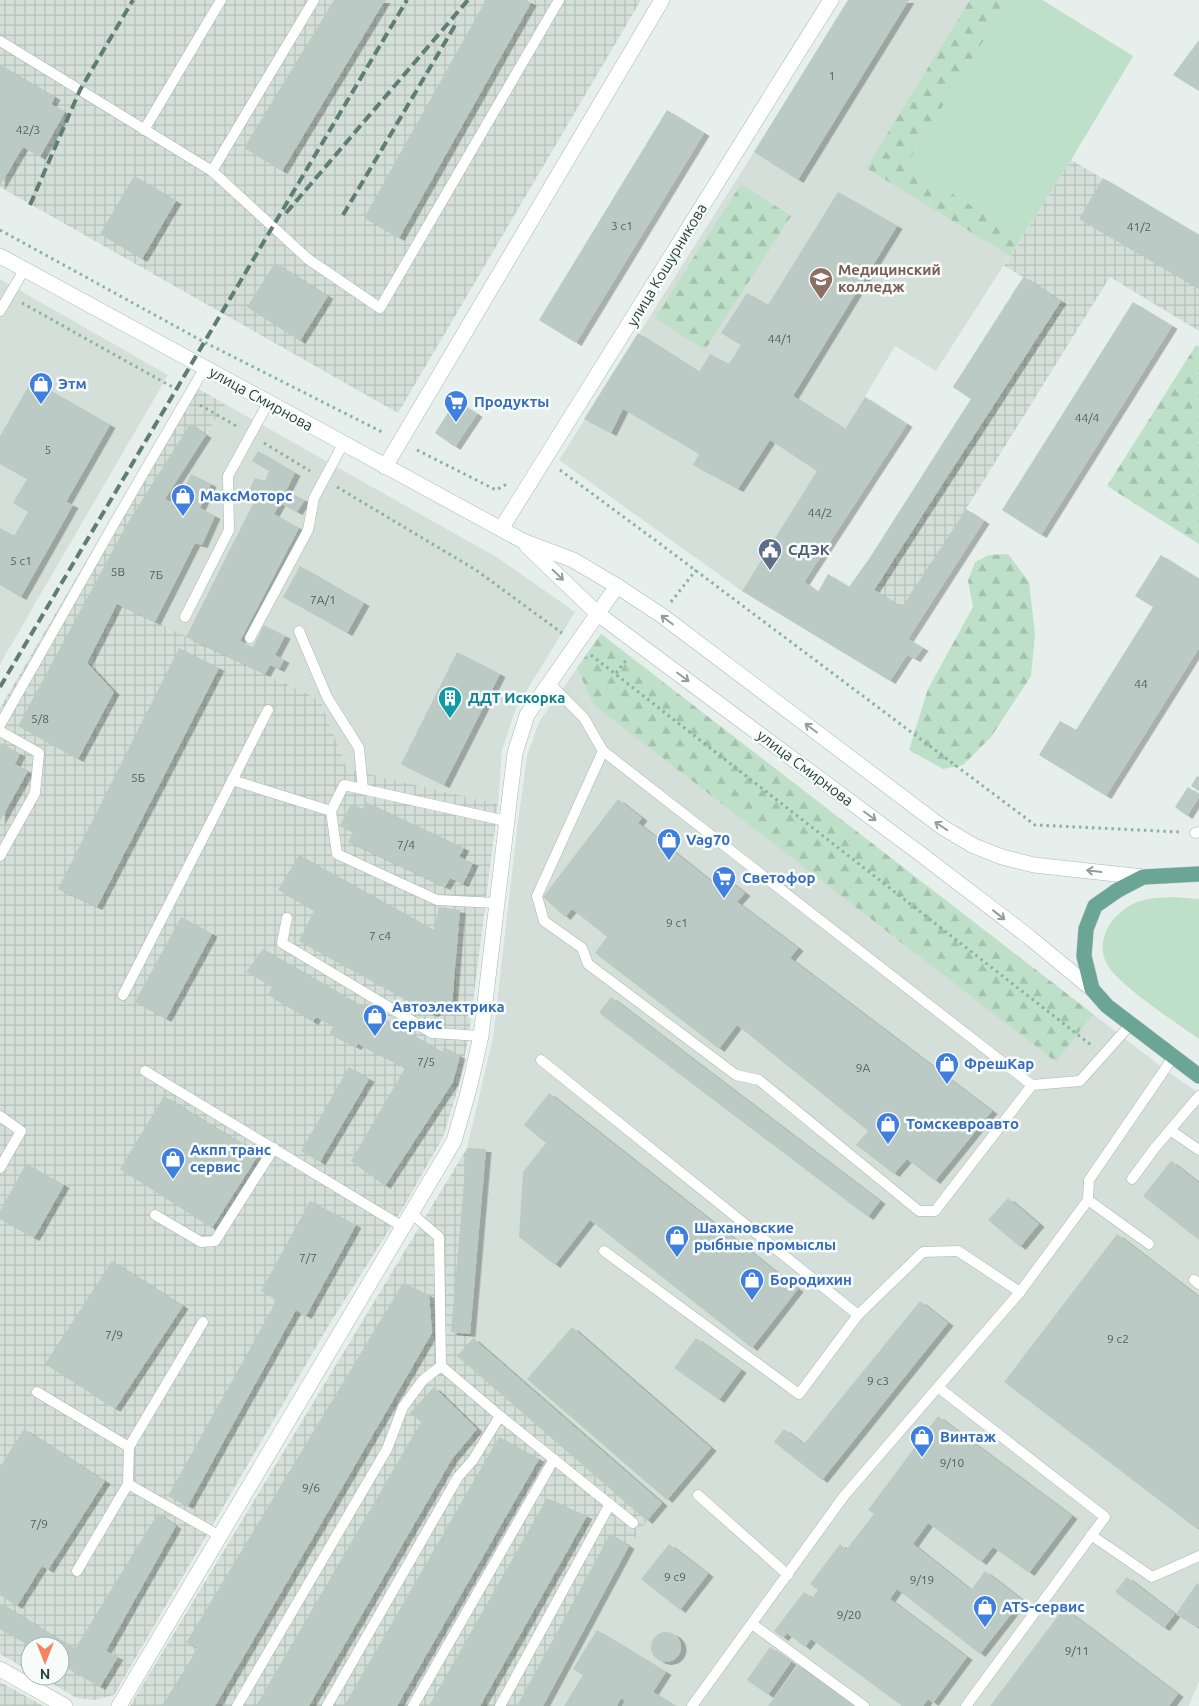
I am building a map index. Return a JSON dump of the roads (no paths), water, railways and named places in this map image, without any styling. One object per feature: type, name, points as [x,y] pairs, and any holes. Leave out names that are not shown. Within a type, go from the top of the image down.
[{"type":"main road","points":[[1198,874],[1143,877],[1118,890],[1095,906],[1086,929],[1084,956],[1092,989],[1107,1006],[1199,1076]]},
{"type":"street","points":[[385,467],[662,0]]},
{"type":"street","name":"улица Кошурникова","points":[[501,529],[831,0]]},
{"type":"street","name":"улица Смирнова","points":[[0,256],[522,541],[572,560],[617,586],[661,615],[942,827],[974,846],[1002,857],[1034,865],[1143,877]]},
{"type":"street","name":"улица Смирнова","points":[[522,541],[598,614],[922,855],[1092,989]]},
{"type":"street","points":[[119,1706],[454,1141],[469,1089],[481,1036],[515,753],[527,715],[617,586]]},
{"type":"street","points":[[0,1669],[65,1706]]},
{"type":"lane","points":[[144,130],[221,0]]},
{"type":"lane","points":[[212,171],[314,0]]},
{"type":"lane","points":[[0,41],[212,171],[308,259],[380,308],[559,0]]},
{"type":"lane","points":[[0,311],[24,270]]},
{"type":"lane","points":[[0,724],[204,369]]},
{"type":"lane","points":[[186,616],[229,530],[228,476],[268,403]]},
{"type":"lane","points":[[250,638],[308,530],[314,498],[343,444]]},
{"type":"lane","points":[[299,631],[327,697],[360,748],[363,789]]},
{"type":"lane","points":[[549,684],[584,718],[603,751],[1032,1086],[1080,1081],[1130,1025]]},
{"type":"lane","points":[[124,995],[268,710]]},
{"type":"lane","points":[[0,731],[38,753],[35,793],[0,856]]},
{"type":"lane","points":[[603,751],[537,896],[544,921],[582,948],[588,964],[736,1075],[759,1080],[918,1211],[935,1211],[1032,1086]]},
{"type":"lane","points":[[232,780],[331,811]]},
{"type":"lane","points":[[496,903],[437,900],[337,854],[331,811],[344,785],[506,822]]},
{"type":"lane","points":[[287,918],[282,943],[432,1033],[481,1036]]},
{"type":"lane","points":[[693,1706],[844,1496],[1020,1292],[1088,1200],[1089,1180],[1174,1056]]},
{"type":"lane","points":[[541,1060],[858,1315]]},
{"type":"lane","points":[[145,1071],[403,1227]]},
{"type":"lane","points":[[1132,1179],[1199,1096]]},
{"type":"lane","points":[[0,1116],[21,1132],[0,1168]]},
{"type":"lane","points":[[1170,1130],[1199,1150]]},
{"type":"lane","points":[[155,1215],[201,1242],[215,1241],[274,1148]]},
{"type":"lane","points":[[1088,1200],[1149,1244]]},
{"type":"lane","points":[[411,1213],[439,1237],[441,1366],[633,1523]]},
{"type":"lane","points":[[604,1251],[799,1394],[858,1315],[923,1252],[958,1251],[1020,1292]]},
{"type":"lane","points":[[77,1571],[128,1484],[129,1447],[203,1322]]},
{"type":"lane","points":[[237,1706],[386,1449],[403,1408],[423,1380],[441,1366]]},
{"type":"lane","points":[[939,1388],[1105,1517],[966,1706]]},
{"type":"lane","points":[[38,1392],[129,1447]]},
{"type":"lane","points":[[327,1706],[458,1477],[473,1460],[500,1416]]},
{"type":"lane","points":[[412,1706],[554,1459]]},
{"type":"lane","points":[[128,1484],[220,1536]]},
{"type":"lane","points":[[698,1495],[788,1575]]},
{"type":"lane","points":[[500,1706],[610,1504]]},
{"type":"lane","points":[[1091,1535],[1152,1577],[1199,1556]]},
{"type":"lane","points":[[752,1624],[864,1706]]},
{"type":"railway","points":[[30,205],[80,90],[133,0]]},
{"type":"railway","points":[[0,687],[407,0]]},
{"type":"railway","points":[[286,213],[468,0]]},
{"type":"railway","points":[[343,215],[457,22]]},
{"type":"place","name":"Медицинский колледж","points":[[821,300]]},
{"type":"place","name":"Этм","points":[[41,405]]},
{"type":"place","name":"Продукты","points":[[456,423]]},
{"type":"place","name":"МаксМоторс","points":[[183,517]]},
{"type":"place","name":"СДЭК","points":[[770,571]]},
{"type":"place","name":"ДДТ Искорка","points":[[450,719]]},
{"type":"place","name":"Vag70","points":[[669,861]]},
{"type":"place","name":"Светофор","points":[[724,899]]},
{"type":"place","name":"Автоэлектрика сервис","points":[[375,1037]]},
{"type":"place","name":"ФрешКар","points":[[947,1085]]},
{"type":"place","name":"Томскевроавто","points":[[888,1145]]},
{"type":"place","name":"Акпп транс сервис","points":[[173,1180]]},
{"type":"place","name":"Шахановские рыбные промыслы","points":[[677,1258]]},
{"type":"place","name":"Бородихин","points":[[752,1301]]},
{"type":"place","name":"Винтаж","points":[[922,1458]]},
{"type":"place","name":"ATS-сервис","points":[[985,1628]]}]
